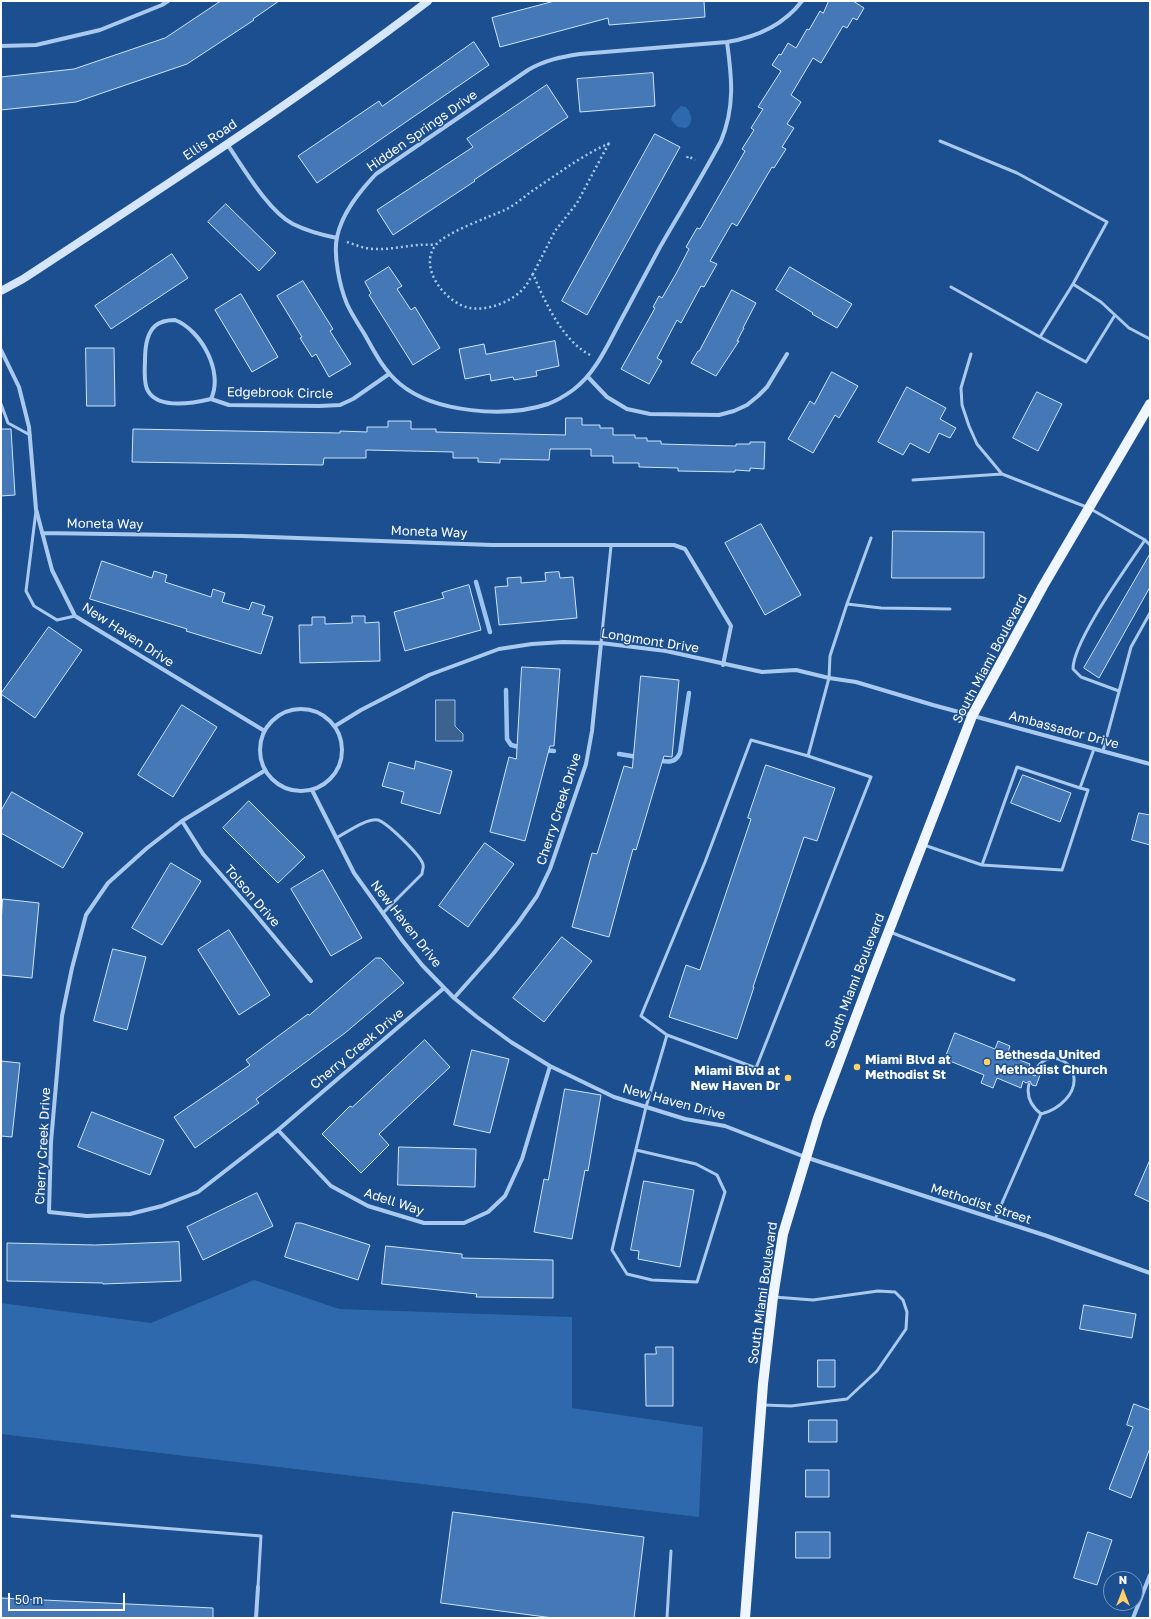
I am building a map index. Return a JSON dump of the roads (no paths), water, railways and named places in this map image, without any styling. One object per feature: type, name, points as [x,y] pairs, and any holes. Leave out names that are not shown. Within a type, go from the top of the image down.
[{"type":"main road","name":"Ellis Road","points":[[1,291],[23,279],[227,144],[390,30],[428,1]]},
{"type":"main road","name":"South Miami Boulevard","points":[[745,1618],[762,1404],[773,1297],[783,1234],[805,1157],[829,1087],[888,931],[972,716],[1043,586],[1150,404]]},
{"type":"street","points":[[1,46],[36,45],[100,30],[162,5],[168,1]]},
{"type":"street","name":"Hidden Springs Drive","points":[[727,42],[732,99],[727,127],[721,141],[588,377],[573,390],[549,404],[520,410],[475,410],[456,409],[436,404],[403,387],[389,374],[348,306],[338,273],[337,238],[344,218],[354,200],[376,174],[542,62],[580,54],[727,42],[745,39],[769,30],[781,22],[802,1]]},
{"type":"street","points":[[227,144],[273,207],[292,223],[318,234],[337,238]]},
{"type":"street","name":"Edgebrook Circle","points":[[211,399],[215,392],[216,379],[213,367],[194,332],[185,324],[175,320],[163,321],[154,326],[148,337],[145,352],[145,382],[148,391],[158,399],[172,404],[192,404],[211,399],[229,405],[340,405],[353,399],[389,374]]},
{"type":"street","name":"New Haven Drive","points":[[1,350],[19,387],[29,427],[36,509],[52,570],[75,616],[264,730]]},
{"type":"street","points":[[588,377],[607,397],[627,409],[650,414],[719,415],[734,411],[747,405],[758,396],[767,387],[787,354]]},
{"type":"street","name":"Moneta Way","points":[[42,533],[242,536],[492,545],[674,545],[685,549],[731,626],[723,664]]},
{"type":"street","name":"Longmont Drive","points":[[335,726],[361,710],[429,676],[498,649],[532,644],[563,642],[601,643],[666,652],[762,672],[796,670],[829,678],[856,682],[972,716]]},
{"type":"street","name":"Cherry Creek Drive","points":[[454,998],[518,923],[537,896],[550,869],[586,764],[592,731],[601,643]]},
{"type":"street","points":[[298,708],[312,710],[325,716],[335,726],[341,738],[342,750],[340,764],[334,775],[324,784],[312,790],[298,791],[285,788],[273,781],[264,771],[259,758],[259,744],[264,730],[272,719],[284,711],[298,708]]},
{"type":"street","name":"Ambassador Drive","points":[[972,716],[1150,764]]},
{"type":"street","name":"Cherry Creek Drive","points":[[264,771],[182,821],[147,848],[108,883],[86,915],[72,968],[62,1016],[51,1142],[49,1212],[94,1216],[130,1214],[162,1206],[198,1192],[278,1130],[444,988]]},
{"type":"street","name":"New Haven Drive","points":[[312,790],[354,872],[383,913],[422,965],[454,998],[477,1017],[511,1042],[550,1066],[614,1097],[686,1119],[725,1126],[805,1157]]},
{"type":"street","name":"Tolson Drive","points":[[182,821],[203,854],[311,981]]},
{"type":"street","name":"Adell Way","points":[[278,1130],[331,1186],[368,1206],[424,1223],[464,1223],[488,1212],[505,1196],[522,1160],[550,1066]]},
{"type":"street","name":"Methodist Street","points":[[805,1157],[1047,1236],[1150,1273]]},
{"type":"street","points":[[1133,1618],[1150,1576]]},
{"type":"street","points":[[256,1618],[258,1587]]},
{"type":"lane","points":[[940,141],[1017,173],[1107,222],[1040,337]]},
{"type":"lane","points":[[1072,284],[1101,302],[1129,328],[1150,339]]},
{"type":"lane","points":[[951,287],[1086,362],[1115,315]]},
{"type":"lane","points":[[971,354],[961,388],[962,405],[977,444],[1002,474]]},
{"type":"lane","points":[[1,404],[8,423],[30,435]]},
{"type":"lane","points":[[913,480],[1002,474],[1090,508],[1145,540],[1150,545]]},
{"type":"lane","points":[[36,509],[26,591],[34,606],[57,620],[75,616]]},
{"type":"lane","points":[[808,756],[829,678],[830,656],[871,538]]},
{"type":"lane","points":[[1119,691],[1081,677],[1073,670],[1073,662],[1078,649],[1102,605],[1145,540]]},
{"type":"lane","points":[[601,643],[611,546]]},
{"type":"lane","points":[[847,604],[881,608],[950,609]]},
{"type":"lane","points":[[1103,751],[1132,647],[1150,612]]},
{"type":"lane","points":[[751,740],[808,756],[871,777],[756,1068],[668,1035],[641,1016],[705,862],[751,740]]},
{"type":"lane","points":[[1080,788],[1094,749]]},
{"type":"lane","points":[[922,844],[982,865],[1062,870],[1088,790],[1017,767],[982,865]]},
{"type":"lane","points":[[336,838],[367,821],[377,820],[386,824],[420,857],[424,865],[422,874],[383,913]]},
{"type":"lane","points":[[888,931],[1014,980]]},
{"type":"lane","points":[[636,1150],[696,1164],[717,1175],[725,1192],[697,1282],[652,1280],[627,1274],[612,1250],[646,1107],[668,1035]]},
{"type":"lane","points":[[995,1219],[1040,1114],[1057,1108],[1065,1101],[1071,1091],[1074,1081],[1073,1072],[1060,1059],[1052,1058],[1040,1063],[1034,1073]]},
{"type":"lane","points":[[1029,1084],[1028,1090],[1031,1103],[1035,1110],[1040,1114]]},
{"type":"lane","points":[[762,1404],[792,1406],[847,1399],[877,1371],[906,1329],[907,1312],[903,1300],[895,1292],[878,1291],[813,1300],[773,1297]]},
{"type":"lane","points":[[12,1516],[261,1536],[258,1587]]},
{"type":"lane","points":[[667,1618],[671,1551]]},
{"type":"waterway","points":[[476,582],[490,632]]},
{"type":"waterway","points":[[506,690],[507,739],[511,745],[523,748]]},
{"type":"waterway","points":[[657,760],[667,762],[673,761],[680,753],[689,693]]},
{"type":"waterway","points":[[544,750],[554,751]]},
{"type":"waterway","points":[[619,754],[638,757]]},
{"type":"place","name":"Bethesda United Methodist Church","points":[[987,1062]]},
{"type":"place","name":"Miami Blvd at Methodist St","points":[[857,1067]]},
{"type":"place","name":"Miami Blvd at New Haven Dr","points":[[788,1078]]}]
